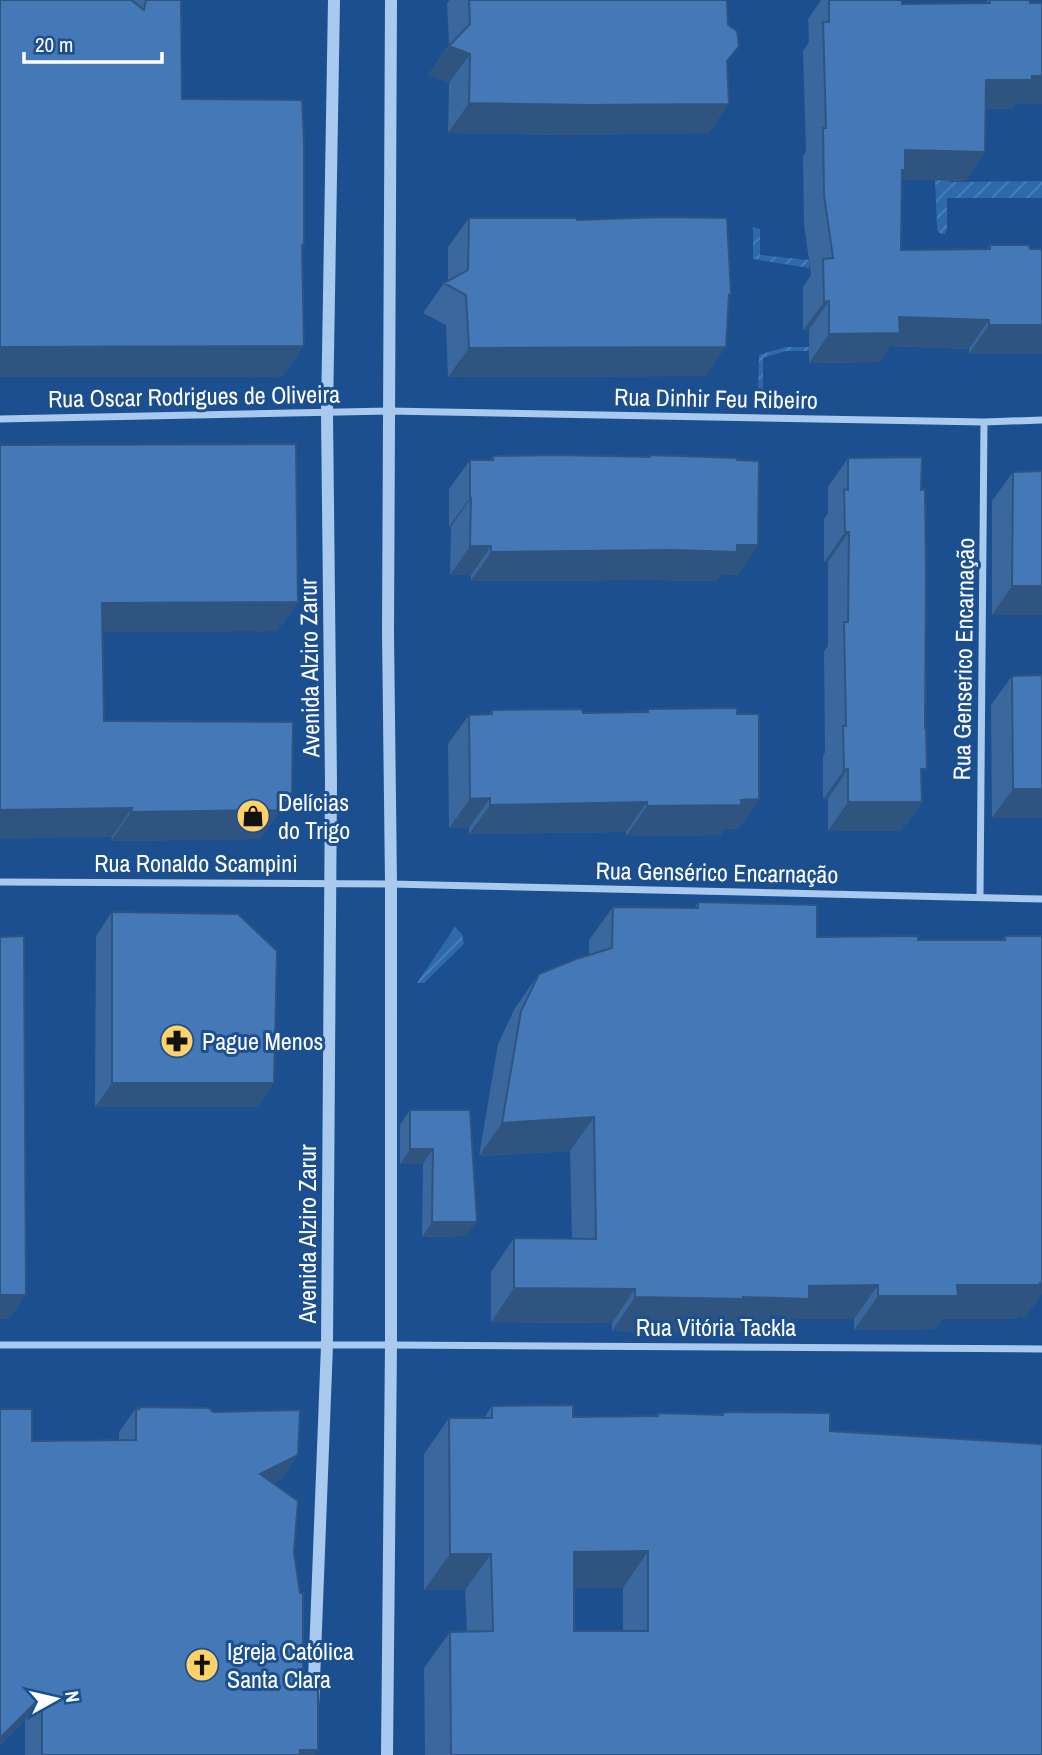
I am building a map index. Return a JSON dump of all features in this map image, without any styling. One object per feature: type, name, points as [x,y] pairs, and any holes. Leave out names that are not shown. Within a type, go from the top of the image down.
[{"type":"street","name":"Avenida Alziro Zarur","points":[[313,1714],[327,1345],[331,782],[327,412],[334,0]]},
{"type":"street","points":[[387,1755],[391,1345],[388,632],[391,0]]},
{"type":"street","name":"Rua Oscar Rodrigues de Oliveira","points":[[0,419],[389,411]]},
{"type":"street","name":"Rua Dinhir Feu Ribeiro","points":[[389,411],[1042,421]]},
{"type":"street","name":"Rua Genserico Encarnação","points":[[980,897],[985,422]]},
{"type":"street","name":"Rua Ronaldo Scampini","points":[[0,882],[391,884]]},
{"type":"street","name":"Rua Gensérico Encarnação","points":[[391,884],[1042,899]]},
{"type":"street","name":"Rua Vitória Tackla","points":[[0,1345],[1042,1349]]},
{"type":"shaded area","points":[[948,146],[950,182],[1042,181],[1042,198],[947,198],[947,229],[945,234],[941,234],[937,230],[934,158]]},
{"type":"shaded area","points":[[753,227],[760,229],[760,255],[809,260],[809,268],[753,259]]},
{"type":"shaded area","points":[[786,347],[809,347],[811,351],[786,351],[763,358],[763,402],[758,403],[759,355]]},
{"type":"shaded area","points":[[455,927],[462,934],[464,944],[424,983],[417,983]]},
{"type":"building","points":[[0,0],[131,0],[144,10],[146,0],[181,0],[182,99],[302,100],[304,346],[0,347]]},
{"type":"building","points":[[469,0],[727,0],[728,25],[737,31],[739,46],[727,61],[729,104],[469,103],[470,54],[449,46],[470,24]]},
{"type":"building","points":[[829,0],[902,0],[902,4],[990,3],[990,0],[1030,0],[1030,3],[1042,3],[1042,76],[1032,76],[1032,80],[986,80],[985,152],[905,150],[905,170],[902,170],[901,250],[990,249],[990,245],[1029,245],[1030,249],[1042,249],[1042,325],[989,325],[989,320],[899,317],[900,333],[829,334],[829,301],[824,302],[823,259],[833,258],[824,195],[823,128],[826,128],[823,22],[829,22]]},
{"type":"building","points":[[469,218],[577,220],[727,218],[731,294],[726,347],[469,348],[466,295],[444,283],[468,270]]},
{"type":"building","points":[[296,444],[298,602],[102,603],[104,721],[293,722],[292,795],[280,810],[0,810],[0,445]]},
{"type":"building","points":[[650,455],[759,461],[758,545],[737,545],[737,552],[491,552],[491,546],[470,546],[470,460],[493,460],[493,456]]},
{"type":"building","points":[[922,457],[921,490],[925,489],[927,769],[921,769],[922,802],[848,802],[848,769],[844,770],[843,726],[846,726],[844,622],[848,622],[849,532],[845,532],[844,489],[848,490],[848,458]]},
{"type":"building","points":[[1042,471],[1042,586],[1012,586],[1013,472]]},
{"type":"building","points":[[1042,675],[1042,789],[1013,789],[1012,676]]},
{"type":"building","points":[[737,708],[737,714],[759,714],[759,799],[741,800],[741,805],[647,806],[647,802],[490,805],[490,798],[470,799],[469,715],[492,714],[492,710],[582,709],[583,713]]},
{"type":"building","points":[[698,902],[817,905],[817,937],[918,936],[918,940],[1005,940],[1005,936],[1042,936],[1041,1285],[957,1285],[958,1296],[878,1296],[878,1285],[809,1286],[809,1299],[635,1297],[635,1289],[514,1288],[514,1238],[596,1239],[594,1117],[502,1123],[521,1011],[539,974],[612,948],[613,907],[698,908]]},
{"type":"building","name":"Pague Menos","points":[[112,912],[238,914],[277,951],[274,1083],[112,1083]]},
{"type":"building","points":[[24,936],[26,1295],[0,1295],[0,937]]},
{"type":"building","points":[[410,1110],[470,1110],[477,1222],[432,1222],[433,1149],[410,1149]]},
{"type":"building","points":[[573,1405],[573,1417],[658,1416],[658,1413],[830,1413],[830,1431],[1042,1444],[1042,1755],[451,1755],[450,1632],[493,1631],[491,1554],[450,1554],[449,1418],[492,1418],[492,1406]],"holes":[[[648,1551],[648,1631],[574,1631],[574,1552]]]},
{"type":"building","points":[[136,1408],[209,1408],[213,1412],[300,1410],[298,1455],[260,1474],[298,1501],[294,1552],[300,1593],[303,1593],[303,1689],[318,1689],[318,1750],[300,1750],[300,1755],[42,1755],[42,1696],[0,1738],[0,1409],[32,1409],[32,1441],[136,1440]]},
{"type":"place","name":"Delícias do Trigo","points":[[253,816]]},
{"type":"place","name":"Pague Menos","points":[[177,1041]]},
{"type":"place","name":"Igreja Católica Santa Clara","points":[[202,1665]]}]
